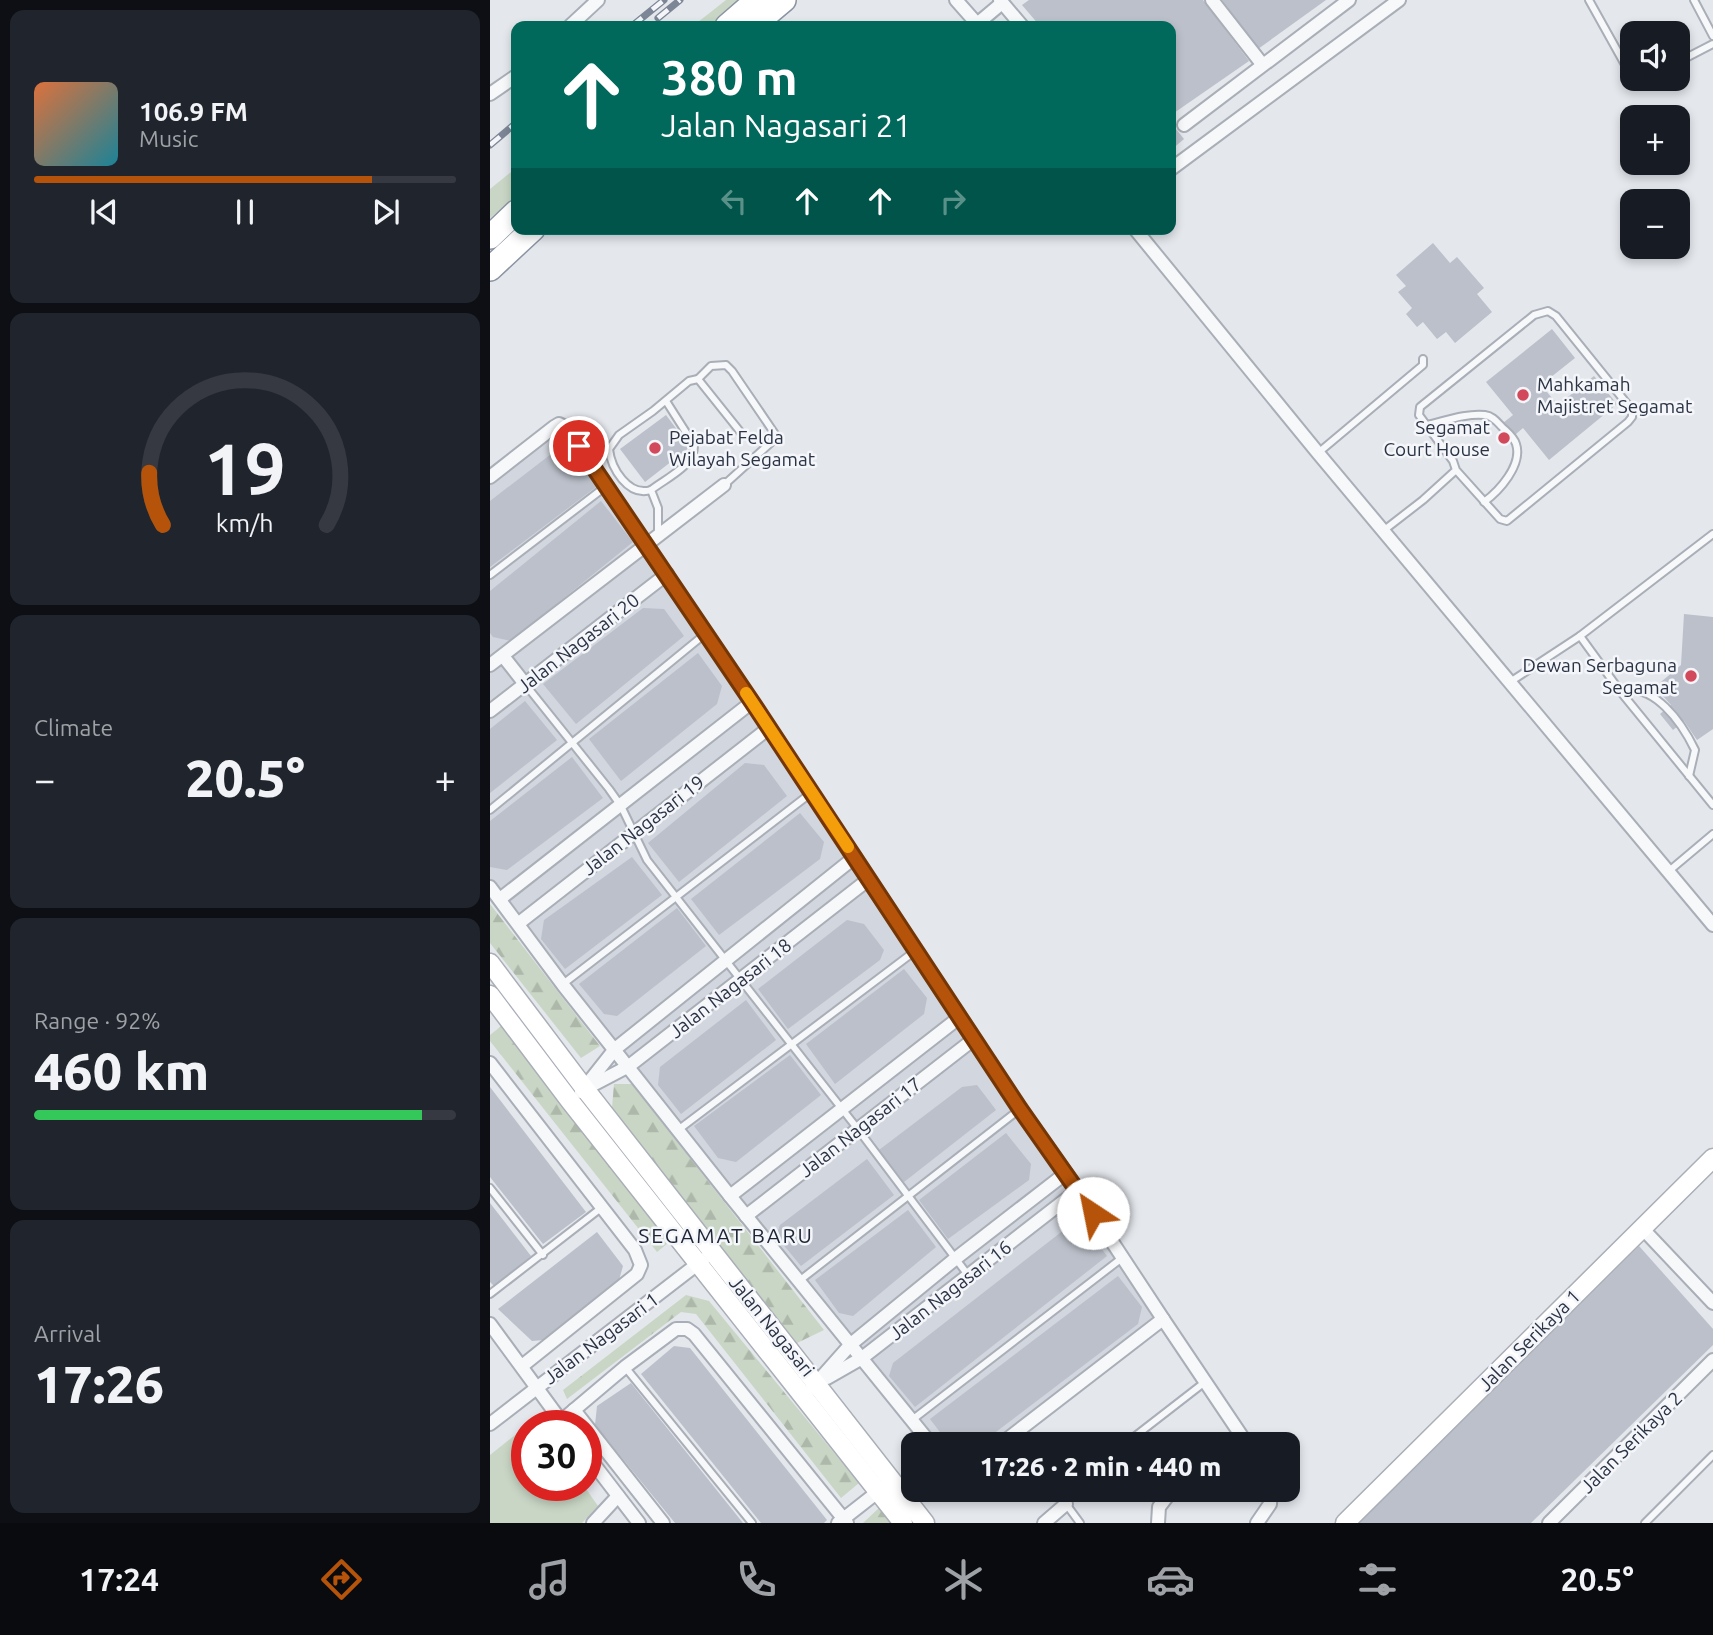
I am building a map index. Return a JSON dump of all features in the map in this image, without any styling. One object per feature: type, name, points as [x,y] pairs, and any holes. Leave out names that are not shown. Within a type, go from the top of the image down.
[{"type":"highway","points":[[733,21],[757,0]]},
{"type":"highway","points":[[759,21],[784,0]]},
{"type":"highway","points":[[490,229],[511,214]]},
{"type":"highway","points":[[490,237],[511,216]]},
{"type":"highway","points":[[490,270],[527,235]]},
{"type":"street","points":[[575,21],[598,0]]},
{"type":"street","points":[[956,0],[974,21]]},
{"type":"street","points":[[1212,0],[1262,64]]},
{"type":"street","points":[[1184,125],[1349,0]]},
{"type":"street","points":[[1176,165],[1399,0]]},
{"type":"street","points":[[982,21],[1003,1],[1018,21]]},
{"type":"street","points":[[490,94],[511,79]]},
{"type":"street","points":[[1140,235],[1318,453],[1713,925]]},
{"type":"street","points":[[490,477],[559,424],[565,427],[647,544],[1020,1109],[1078,1190],[1206,1381],[1236,1432]]},
{"type":"street","points":[[525,684],[494,660],[724,485]]},
{"type":"street","name":"Jalan Nagasari 20","points":[[490,711],[667,574]]},
{"type":"street","points":[[500,899],[752,702]]},
{"type":"street","name":"Jalan Nagasari 19","points":[[519,923],[769,728]]},
{"type":"street","points":[[570,1101],[585,1089],[615,1049],[855,857]]},
{"type":"street","name":"Jalan Nagasari 18","points":[[585,1089],[629,1066],[869,878]]},
{"type":"street","points":[[490,887],[563,985],[730,1196],[922,1432]]},
{"type":"street","name":"Jalan Nagasari","points":[[490,963],[585,1089],[706,1258]]},
{"type":"street","points":[[492,1001],[511,990]]},
{"type":"street","name":"Jalan Nagasari","points":[[492,1001],[570,1101],[706,1258],[885,1486],[925,1523]]},
{"type":"street","points":[[730,1196],[960,1017]]},
{"type":"street","name":"Jalan Nagasari 17","points":[[746,1216],[974,1039]]},
{"type":"street","points":[[490,1063],[601,1208]]},
{"type":"street","name":"Jalan Serikaya 1","points":[[1345,1523],[1642,1228],[1710,1168]]},
{"type":"street","points":[[810,1389],[851,1345],[955,1259],[1066,1173]]},
{"type":"street","name":"Jalan Nagasari 16","points":[[810,1389],[862,1358],[1078,1190]]},
{"type":"street","name":"Jalan Nagasari 1","points":[[522,1366],[637,1274],[641,1265],[635,1250],[601,1208]]},
{"type":"street","points":[[1642,1228],[1713,1303]]},
{"type":"street","name":"Jalan Nagasari 1","points":[[490,1424],[706,1258]]},
{"type":"street","points":[[1017,1432],[1163,1319]]},
{"type":"street","points":[[490,1324],[554,1410]]},
{"type":"street","points":[[574,1410],[676,1329],[687,1329],[694,1334],[843,1522],[885,1486]]},
{"type":"street","name":"Jalan Serikaya 2","points":[[1549,1523],[1713,1360]]},
{"type":"street","points":[[602,1446],[663,1523]]},
{"type":"street","points":[[602,1475],[639,1523]]},
{"type":"street","name":"Jalan Nagasari","points":[[885,1486],[903,1523]]},
{"type":"street","points":[[593,1523],[618,1496]]},
{"type":"street","points":[[1158,1523],[1159,1507],[1163,1502]]},
{"type":"street","points":[[1257,1523],[1270,1502]]},
{"type":"street","points":[[1044,1523],[1066,1504]]},
{"type":"lane","points":[[1589,0],[1620,56]]},
{"type":"lane","points":[[1694,0],[1713,36]]},
{"type":"lane","points":[[1690,56],[1713,44]]},
{"type":"lane","points":[[1544,312],[1556,316],[1632,410],[1632,417],[1628,422],[1507,522],[1500,519],[1455,470],[1452,461],[1419,415],[1423,405],[1534,315],[1544,312]]},
{"type":"lane","points":[[1318,453],[1423,365],[1423,359]]},
{"type":"lane","points":[[666,401],[694,445],[689,462],[651,490],[638,490],[626,482],[616,470],[610,458],[610,449],[619,435],[689,382],[698,379],[711,366],[726,365],[777,437],[724,485]]},
{"type":"lane","points":[[698,379],[742,434]]},
{"type":"lane","points":[[1427,425],[1472,415],[1488,415],[1514,439],[1517,450],[1509,477],[1499,491],[1484,502]]},
{"type":"lane","points":[[1383,530],[1423,500],[1455,470]]},
{"type":"lane","points":[[490,575],[607,486]]},
{"type":"lane","points":[[651,490],[658,508],[658,536]]},
{"type":"lane","points":[[1510,682],[1580,636],[1713,534]]},
{"type":"lane","points":[[490,810],[705,634]]},
{"type":"lane","points":[[1580,636],[1620,691],[1713,805]]},
{"type":"lane","points":[[525,684],[621,806],[647,860],[790,1046],[857,1128],[968,1275]]},
{"type":"lane","points":[[1620,691],[1630,688],[1650,695],[1680,724],[1695,750],[1689,776]]},
{"type":"lane","points":[[563,985],[811,793]]},
{"type":"lane","points":[[1668,871],[1713,834]]},
{"type":"lane","points":[[678,1130],[916,950]]},
{"type":"lane","points":[[799,1281],[1020,1109]]},
{"type":"lane","points":[[490,1188],[543,1255]]},
{"type":"lane","points":[[490,1294],[601,1208]]},
{"type":"lane","points":[[912,1420],[1122,1258]]},
{"type":"lane","points":[[625,1367],[752,1523]]},
{"type":"lane","points":[[1140,1432],[1206,1381]]},
{"type":"lane","points":[[1645,1523],[1713,1455]]},
{"type":"lane","points":[[1066,1504],[1080,1523]]},
{"type":"shaded area","points":[[568,422],[658,552],[975,1032],[1171,1320],[1026,1432],[915,1432],[490,890],[490,471]]},
{"type":"green space","points":[[726,0],[743,0],[718,21],[699,21]]},
{"type":"green space","points":[[511,172],[511,201],[490,218],[490,189]]},
{"type":"green space","points":[[490,904],[600,1046],[581,1058],[490,943]]},
{"type":"green space","points":[[505,1023],[673,1239],[657,1252],[490,1041],[490,1035]]},
{"type":"green space","points":[[614,1084],[632,1084],[824,1330],[797,1343],[612,1108]]},
{"type":"green space","points":[[686,1295],[709,1301],[859,1483],[841,1498],[696,1314],[681,1312],[567,1399],[563,1390]]},
{"type":"green space","points":[[511,1438],[511,1501],[594,1501],[598,1506],[582,1523],[490,1523],[490,1455]]},
{"type":"green space","points":[[880,1507],[892,1523],[863,1523]]},
{"type":"building","points":[[1029,0],[1203,0],[1249,61],[1176,112],[1176,21],[1036,21],[1022,5]]},
{"type":"building","points":[[1222,0],[1326,0],[1258,49]]},
{"type":"building","points":[[1176,129],[1184,139],[1176,146]]},
{"type":"building","points":[[1433,243],[1450,263],[1457,257],[1484,288],[1477,294],[1492,312],[1455,343],[1446,332],[1437,339],[1423,322],[1417,327],[1406,314],[1412,308],[1398,292],[1406,286],[1396,275]]},
{"type":"building","name":"Mahkamah Majistret Segamat","points":[[1552,329],[1575,358],[1541,385],[1558,405],[1594,376],[1617,404],[1549,460],[1523,428],[1509,440],[1498,427],[1513,415],[1486,382]]},
{"type":"building","name":"Pejabat Felda Wilayah Segamat","points":[[666,415],[690,447],[645,482],[620,449]]},
{"type":"building","points":[[568,441],[596,487],[490,567],[490,501]]},
{"type":"building","points":[[601,501],[633,542],[511,641],[493,637],[490,633],[490,591]]},
{"type":"building","points":[[643,608],[664,609],[684,636],[576,724],[543,684]]},
{"type":"building","name":"Dewan Serbaguna Segamat","points":[[1684,614],[1713,617],[1713,729],[1697,740],[1684,721],[1673,730],[1660,714],[1671,705],[1655,687],[1681,665]]},
{"type":"building","points":[[698,653],[722,686],[717,704],[621,781],[589,739]]},
{"type":"building","points":[[525,701],[557,740],[490,793],[490,729]]},
{"type":"building","points":[[572,757],[603,798],[507,870],[490,867],[490,821]]},
{"type":"building","points":[[745,763],[764,765],[787,796],[679,882],[648,843]]},
{"type":"building","points":[[800,813],[824,842],[820,859],[719,935],[691,899]]},
{"type":"building","points":[[632,857],[662,895],[565,969],[541,939],[544,920]]},
{"type":"building","points":[[677,908],[706,946],[617,1016],[604,1014],[579,984]]},
{"type":"building","points":[[847,920],[864,924],[884,950],[880,960],[788,1029],[758,989]]},
{"type":"building","points":[[904,969],[927,998],[924,1014],[835,1084],[806,1044]]},
{"type":"building","points":[[746,1000],[776,1040],[681,1114],[658,1085],[660,1067]]},
{"type":"building","points":[[790,1055],[821,1095],[736,1162],[718,1158],[694,1126]]},
{"type":"building","points":[[977,1085],[996,1110],[904,1182],[879,1150],[962,1087]]},
{"type":"building","points":[[490,1087],[586,1212],[543,1244],[490,1177]]},
{"type":"building","points":[[1006,1133],[1031,1164],[1029,1180],[948,1239],[919,1200]]},
{"type":"building","points":[[867,1159],[894,1195],[801,1266],[776,1236],[780,1225]]},
{"type":"building","points":[[490,1203],[531,1256],[494,1286],[490,1282]]},
{"type":"building","points":[[908,1210],[936,1247],[853,1316],[839,1313],[815,1280]]},
{"type":"building","points":[[1069,1226],[1086,1228],[1107,1256],[915,1407],[889,1376],[893,1363]]},
{"type":"building","points":[[597,1232],[623,1266],[619,1280],[544,1340],[532,1341],[498,1309]]},
{"type":"building","points":[[1639,1246],[1713,1329],[1713,1345],[1531,1523],[1359,1523]]},
{"type":"building","points":[[1118,1276],[1142,1307],[1138,1324],[996,1432],[940,1432],[930,1419]]},
{"type":"building","points":[[674,1346],[690,1348],[827,1520],[824,1523],[761,1523],[641,1374]]},
{"type":"building","points":[[631,1383],[743,1523],[675,1523],[602,1434],[602,1410],[597,1410],[597,1406]]},
{"type":"railway","points":[[638,21],[664,0]]},
{"type":"railway","points":[[658,18],[680,0]]},
{"type":"railway","points":[[490,145],[511,127]]},
{"type":"slow traffic","points":[[746,693],[848,847]]},
{"type":"place","name":"Mahkamah Majistret Segamat","points":[[1523,395]]},
{"type":"place","name":"Segamat Court House","points":[[1504,438]]},
{"type":"place","name":"Pejabat Felda Wilayah Segamat","points":[[655,448]]},
{"type":"place","name":"Dewan Serbaguna Segamat","points":[[1691,676]]},
{"type":"district","name":"SEGAMAT BARU","points":[[726,1235]]},
{"type":"route","points":[[579,446],[647,544],[1020,1109],[1093,1213]]}]
